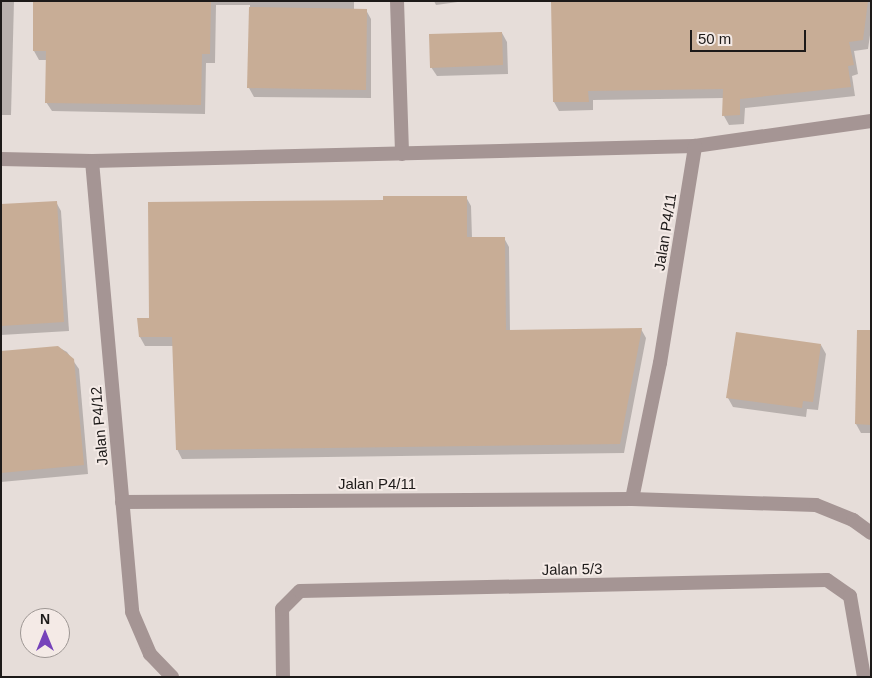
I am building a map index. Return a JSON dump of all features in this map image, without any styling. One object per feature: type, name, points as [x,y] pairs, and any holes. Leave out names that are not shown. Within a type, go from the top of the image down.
[{"type":"street","points":[[397,1],[402,154]]},
{"type":"street","points":[[1,159],[92,161],[695,146],[871,121]]},
{"type":"street","name":"Jalan P4/11","points":[[632,500],[660,363],[695,146]]},
{"type":"street","name":"Jalan P4/12","points":[[92,161],[132,612],[150,654],[172,677]]},
{"type":"street","name":"Jalan P4/11","points":[[122,502],[632,500],[816,505],[853,520],[871,533]]},
{"type":"street","name":"Jalan 5/3","points":[[283,677],[282,609],[300,591],[827,580],[850,596],[864,677]]},
{"type":"building","points":[[33,1],[211,1],[210,54],[202,54],[201,105],[45,103],[46,51],[33,51]]},
{"type":"building","points":[[551,1],[868,1],[863,40],[849,42],[854,65],[848,66],[851,87],[740,99],[740,115],[722,116],[723,89],[588,91],[589,102],[553,102]]},
{"type":"building","points":[[249,7],[367,9],[366,90],[247,88]]},
{"type":"building","points":[[502,32],[503,65],[430,68],[429,34]]},
{"type":"building","points":[[383,196],[467,196],[467,237],[505,237],[506,330],[642,328],[620,444],[176,450],[172,337],[139,337],[137,318],[149,318],[148,202],[383,200]]},
{"type":"building","points":[[57,201],[64,322],[1,326],[1,204]]},
{"type":"building","points":[[857,330],[871,330],[871,425],[855,424]]},
{"type":"building","points":[[736,332],[821,344],[813,402],[803,401],[802,408],[726,398]]},
{"type":"building","points":[[58,346],[74,359],[84,465],[1,473],[1,351]]}]
